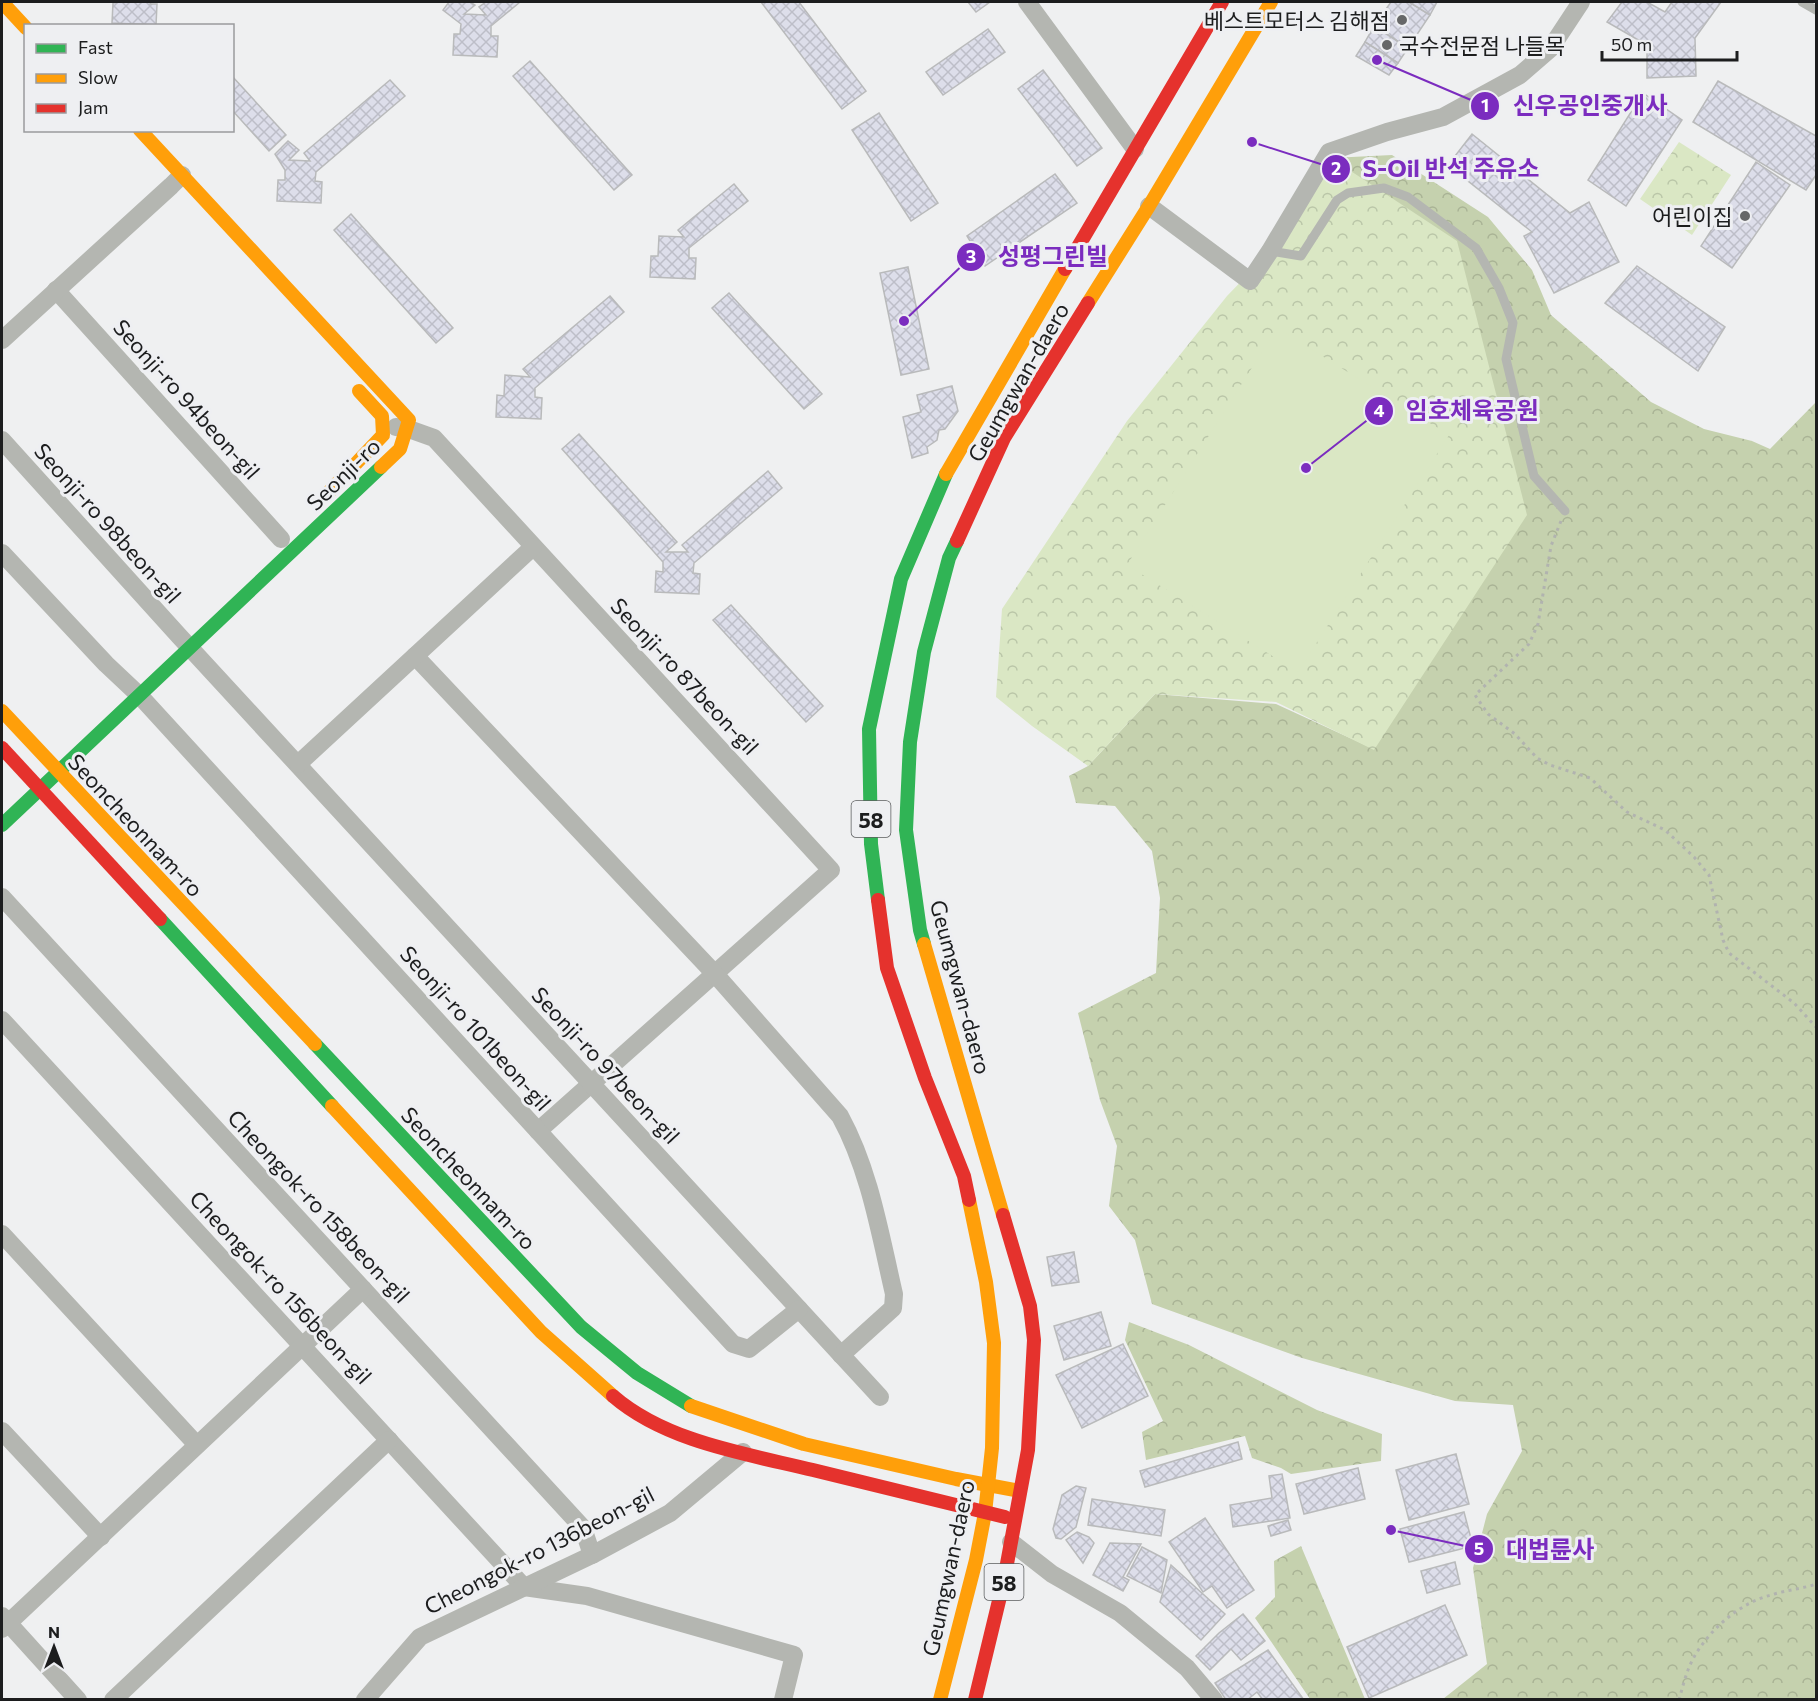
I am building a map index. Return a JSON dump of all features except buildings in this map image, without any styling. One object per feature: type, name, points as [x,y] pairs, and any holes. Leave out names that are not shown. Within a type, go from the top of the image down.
[{"type":"main road","points":[[2,2],[24,26]]},
{"type":"main road","name":"Geumgwan-daero","points":[[940,1700],[960,1645],[985,1513],[989,1486],[994,1343],[986,1282],[964,1176],[925,1078],[887,968],[872,844],[869,729],[901,579],[950,464],[1222,2]]},
{"type":"main road","name":"Geumgwan-daero","points":[[975,1700],[1004,1580],[1028,1450],[1034,1340],[1030,1306],[920,930],[906,830],[910,742],[924,652],[949,558],[1004,438],[1149,206],[1270,2]]},
{"type":"main road","name":"Seonji-ro","points":[[54,768],[182,640],[400,449],[409,420],[174,184],[141,132]]},
{"type":"main road","name":"Seonji-ro","points":[[314,508],[383,435],[382,416],[349,381]]},
{"type":"main road","name":"Seoncheonnam-ro","points":[[2,711],[580,1327],[638,1373],[690,1406],[804,1444],[1020,1491]]},
{"type":"main road","name":"Seoncheonnam-ro","points":[[2,747],[27,782],[40,790],[541,1332],[624,1404],[675,1433],[1015,1519]]},
{"type":"main road","points":[[27,782],[54,768]]},
{"type":"main road","points":[[2,825],[40,790],[54,768]]},
{"type":"street","points":[[1027,2],[1135,149]]},
{"type":"street","points":[[1149,206],[1250,281],[1329,152],[1388,132],[1443,117],[1520,75],[1550,49],[1581,2]]},
{"type":"street","points":[[2,340],[174,184]]},
{"type":"street","name":"Seonji-ro 94beon-gil","points":[[56,290],[281,539]]},
{"type":"street","name":"Seonji-ro 87beon-gil","points":[[382,425],[406,428],[434,438],[831,870],[538,1131]]},
{"type":"street","name":"Seonji-ro 98beon-gil","points":[[2,440],[182,640]]},
{"type":"street","points":[[298,764],[534,547]]},
{"type":"street","name":"Seonji-ro 101beon-gil","points":[[2,553],[106,664],[136,686],[733,1344],[748,1350],[799,1310]]},
{"type":"street","name":"Seonji-ro 97beon-gil","points":[[182,640],[880,1397]]},
{"type":"street","points":[[415,656],[715,974],[840,1116],[853,1140],[873,1203],[894,1294],[893,1308],[841,1355]]},
{"type":"street","name":"Cheongok-ro 158beon-gil","points":[[2,897],[583,1528],[592,1555]]},
{"type":"street","name":"Cheongok-ro 156beon-gil","points":[[4,1027],[302,1345],[524,1587]]},
{"type":"street","points":[[2,1234],[197,1445]]},
{"type":"street","points":[[78,1700],[4,1622],[101,1537],[363,1289]]},
{"type":"street","points":[[2,1431],[101,1537]]},
{"type":"street","points":[[113,1700],[389,1440]]},
{"type":"street","name":"Cheongok-ro 136beon-gil","points":[[365,1700],[420,1637],[592,1555],[670,1513],[743,1452]]},
{"type":"street","points":[[1011,1542],[1052,1574],[1120,1612],[1187,1668],[1211,1698]]},
{"type":"street","points":[[524,1587],[587,1596],[794,1655],[783,1700]]},
{"type":"lane","points":[[1802,2],[1816,10]]},
{"type":"lane","points":[[1270,251],[1301,256],[1337,200],[1348,193],[1384,188],[1408,197],[1476,248],[1499,288],[1514,323],[1506,359],[1534,476],[1565,511]]},
{"type":"path","points":[[1565,511],[1551,546],[1538,624],[1529,644],[1475,695],[1488,714],[1515,734],[1537,758],[1550,765],[1590,778],[1627,812],[1665,830],[1694,857],[1709,875],[1723,940],[1729,953],[1794,1003],[1816,1027]]},
{"type":"path","points":[[1679,1700],[1687,1671],[1699,1650],[1711,1634],[1734,1614],[1750,1603],[1769,1595],[1816,1584]]},
{"type":"green space","points":[[1679,142],[1731,175],[1692,235],[1640,199]]},
{"type":"green space","points":[[1392,155],[1488,217],[1532,270],[1551,315],[1651,402],[1704,429],[1752,441],[1770,449],[1816,402],[1816,1699],[1443,1699],[1487,1664],[1473,1568],[1487,1514],[1522,1451],[1513,1405],[1455,1401],[1302,1358],[1152,1304],[1135,1240],[1109,1206],[1117,1146],[1100,1100],[1078,1013],[1156,973],[1160,898],[1152,851],[1115,806],[1076,803],[1069,776],[1088,766],[1155,694],[1276,704],[1374,749],[1331,158]]},
{"type":"green space","points":[[1331,158],[1457,241],[1527,515],[1374,750],[1276,702],[1155,694],[1088,766],[996,697],[1002,609],[1127,421],[1227,296],[1285,236]]},
{"type":"green space","points":[[1277,328],[1449,435],[1298,672],[1127,565]]},
{"type":"green space","points":[[1129,1322],[1189,1345],[1317,1410],[1382,1434],[1381,1461],[1291,1474],[1252,1458],[1245,1436],[1146,1460],[1142,1432],[1163,1421],[1125,1340]]},
{"type":"green space","points":[[1301,1546],[1365,1699],[1310,1699],[1255,1618],[1275,1597],[1274,1561]]},
{"type":"traffic: fast","points":[[2,825],[381,467]]},
{"type":"traffic: fast","points":[[878,900],[871,844],[869,729],[901,579],[946,474]]},
{"type":"traffic: fast","points":[[924,944],[906,830],[910,742],[924,652],[949,558],[957,541]]},
{"type":"traffic: fast","points":[[160,919],[332,1106]]},
{"type":"traffic: fast","points":[[315,1044],[581,1327],[637,1373],[691,1406]]},
{"type":"traffic: slow","points":[[2,2],[24,26]]},
{"type":"traffic: slow","points":[[1088,303],[1271,2]]},
{"type":"traffic: slow","points":[[142,132],[409,420],[400,449],[381,467]]},
{"type":"traffic: slow","points":[[946,474],[1065,269]]},
{"type":"traffic: slow","points":[[327,494],[383,435],[382,416],[359,391]]},
{"type":"traffic: slow","points":[[2,711],[315,1044]]},
{"type":"traffic: slow","points":[[924,944],[1003,1215]]},
{"type":"traffic: slow","points":[[332,1106],[541,1332],[613,1396]]},
{"type":"traffic: slow","points":[[940,1700],[976,1560],[985,1513],[992,1448],[994,1343],[986,1282],[969,1200]]},
{"type":"traffic: slow","points":[[691,1406],[804,1444],[956,1479],[1020,1491]]},
{"type":"traffic: jam","points":[[1065,269],[1222,2]]},
{"type":"traffic: jam","points":[[957,541],[1004,438],[1088,303]]},
{"type":"traffic: jam","points":[[2,748],[160,919]]},
{"type":"traffic: jam","points":[[878,900],[887,968],[925,1078],[964,1176],[969,1200]]},
{"type":"traffic: jam","points":[[975,1700],[1004,1580],[1028,1450],[1034,1340],[1030,1306],[1003,1215]]},
{"type":"traffic: jam","points":[[613,1396],[634,1412],[657,1425],[708,1444],[1005,1517]]},
{"type":"place","name":"베스트모터스 김해점","points":[[1402,20]]},
{"type":"place","name":"국수전문점 나들목","points":[[1387,45]]},
{"type":"place","name":"신우공인중개사","points":[[1377,60]]},
{"type":"place","name":"S-Oil 반석 주유소","points":[[1252,142]]},
{"type":"place","name":"어린이집","points":[[1745,216]]},
{"type":"place","name":"성평그린빌","points":[[904,321]]},
{"type":"place","name":"임호체육공원","points":[[1306,468]]},
{"type":"place","name":"대법륜사","points":[[1391,1530]]}]
